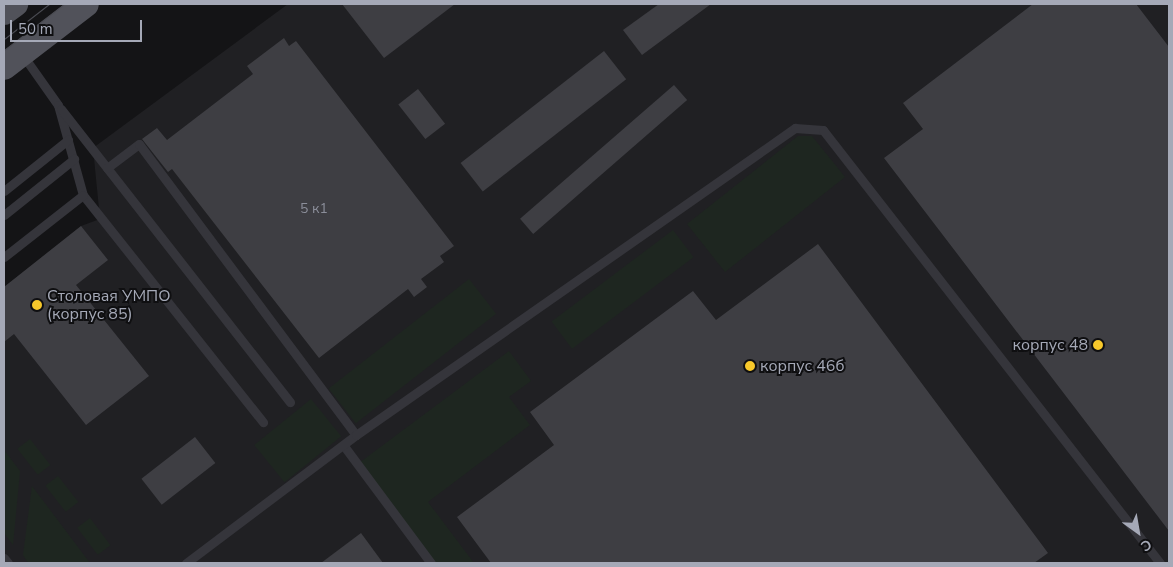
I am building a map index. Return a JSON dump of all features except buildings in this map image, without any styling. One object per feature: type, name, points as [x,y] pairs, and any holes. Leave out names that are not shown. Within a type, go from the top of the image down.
[{"type":"main road","points":[[4,12],[15,4]]},
{"type":"main road","points":[[13,60],[86,4]]},
{"type":"lane","points":[[13,60],[58,105],[290,402]]},
{"type":"lane","points":[[58,105],[83,195],[263,422]]},
{"type":"lane","points":[[186,563],[344,446],[356,435],[795,128],[823,130],[1160,563]]},
{"type":"lane","points":[[4,190],[68,140]]},
{"type":"lane","points":[[107,168],[139,144],[356,435]]},
{"type":"lane","points":[[4,215],[74,159]]},
{"type":"lane","points":[[4,257],[83,195]]},
{"type":"lane","points":[[344,446],[431,563]]},
{"type":"lane","points":[[4,558],[8,563]]},
{"type":"shaded area","points":[[288,4],[1169,4],[1169,563],[4,563],[4,287],[81,226],[100,219],[93,148]]},
{"type":"shaded area","points":[[798,136],[812,136],[845,177],[725,272],[687,224]]},
{"type":"shaded area","points":[[673,230],[693,257],[572,349],[552,321]]},
{"type":"shaded area","points":[[469,279],[496,314],[356,423],[329,389]]},
{"type":"shaded area","points":[[509,351],[531,381],[509,397],[530,425],[428,502],[474,563],[434,563],[359,463]]},
{"type":"shaded area","points":[[311,399],[341,436],[284,482],[254,445]]},
{"type":"shaded area","points":[[30,439],[50,465],[38,475],[17,449]]},
{"type":"shaded area","points":[[4,450],[20,471],[13,545],[4,533]]},
{"type":"shaded area","points":[[58,476],[78,502],[66,512],[45,486]]},
{"type":"shaded area","points":[[32,486],[90,563],[28,563],[23,555]]},
{"type":"shaded area","points":[[90,518],[110,545],[98,555],[77,528]]},
{"type":"tram line","points":[[4,39],[49,4]]},
{"type":"tram line","points":[[4,50],[64,4]]},
{"type":"place","name":"Столовая УМПО (корпус 85)","points":[[37,305]]},
{"type":"place","name":"корпус 48","points":[[1098,345]]},
{"type":"place","name":"корпус 46б","points":[[750,366]]}]
